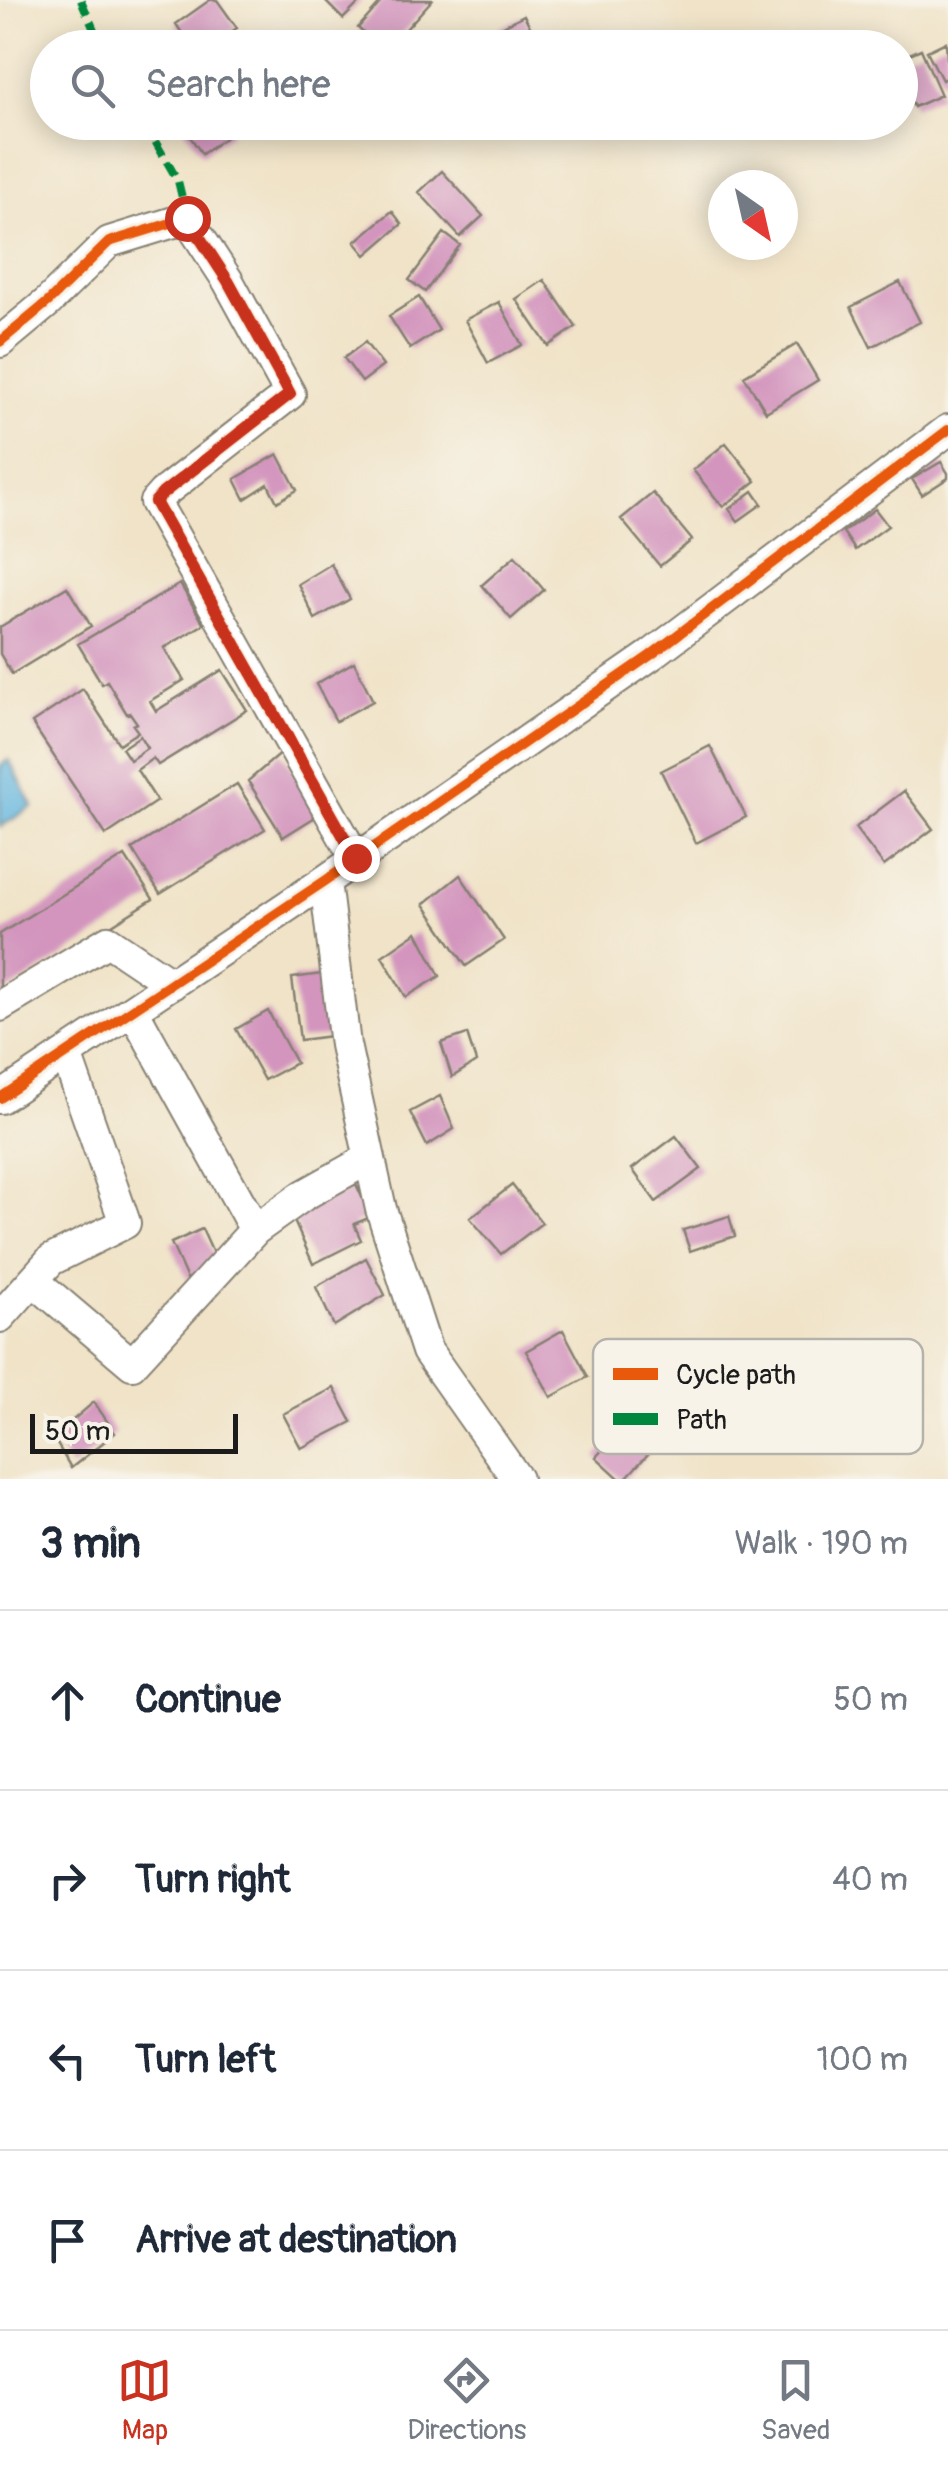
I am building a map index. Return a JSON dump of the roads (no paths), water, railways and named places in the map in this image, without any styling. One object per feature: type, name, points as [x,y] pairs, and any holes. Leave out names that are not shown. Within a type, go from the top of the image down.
[{"type":"street","points":[[0,342],[110,242],[187,218],[228,281],[290,394],[155,502],[356,858]]},
{"type":"street","points":[[0,1098],[325,881],[652,655],[948,430]]},
{"type":"street","points":[[325,881],[345,1045],[381,1209],[427,1350],[517,1479]]},
{"type":"street","points":[[0,1006],[108,941],[172,984]]},
{"type":"street","points":[[132,1010],[254,1230]]},
{"type":"street","points":[[0,1318],[51,1260],[125,1223],[66,1054]]},
{"type":"street","points":[[34,1281],[132,1364],[254,1230],[304,1195],[370,1158]]},
{"type":"water","points":[[9,760],[33,806],[0,827],[0,766]]}]
